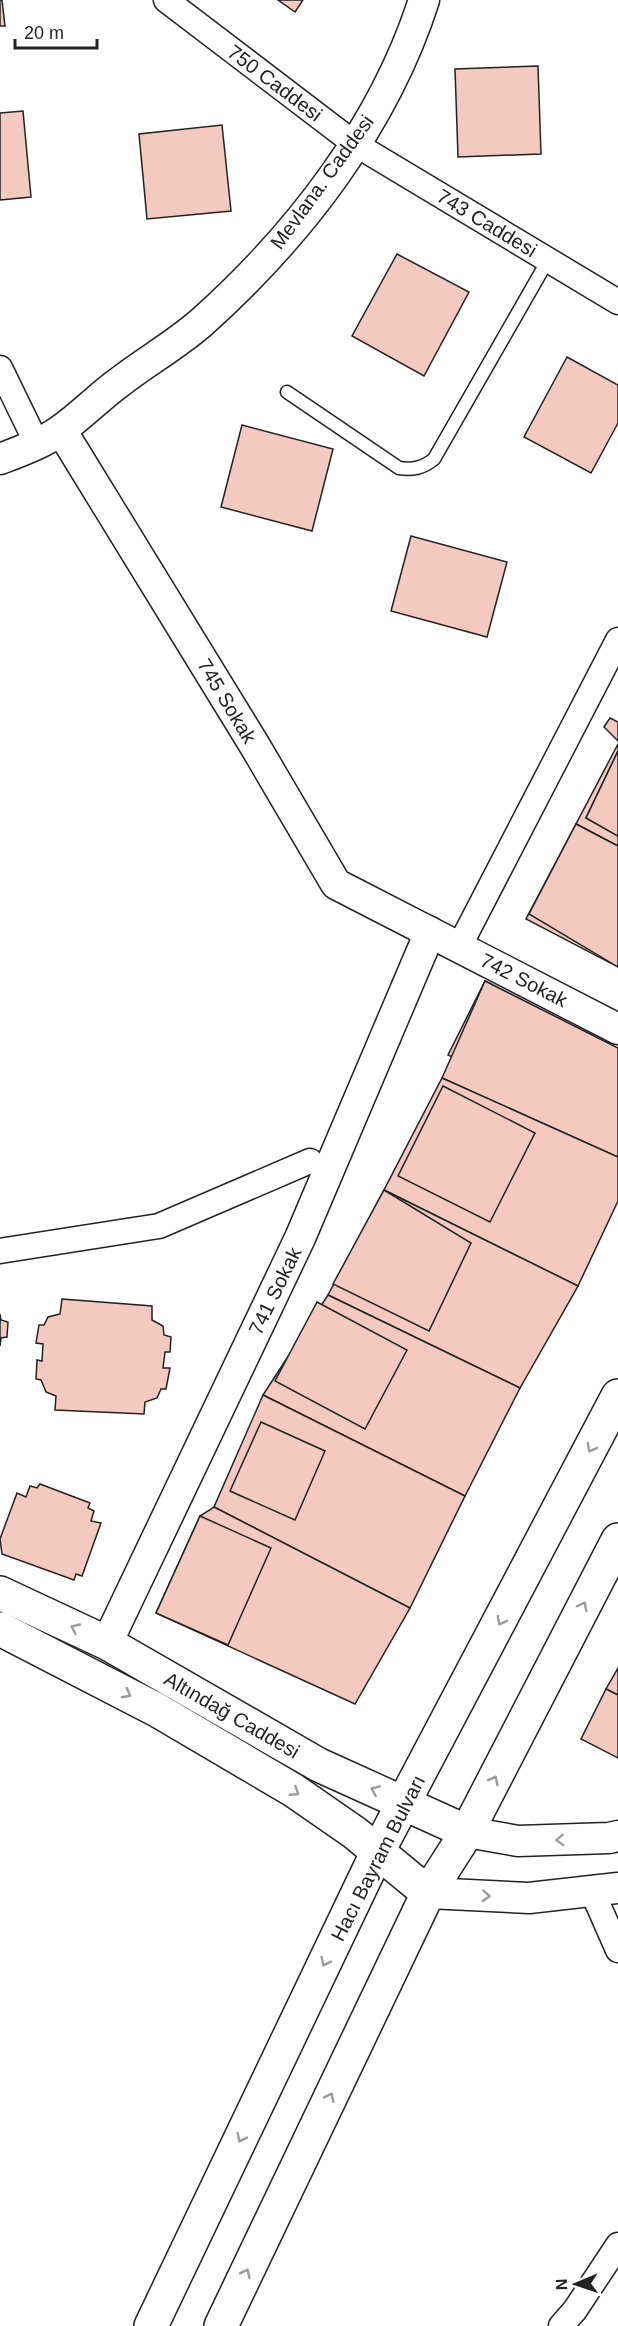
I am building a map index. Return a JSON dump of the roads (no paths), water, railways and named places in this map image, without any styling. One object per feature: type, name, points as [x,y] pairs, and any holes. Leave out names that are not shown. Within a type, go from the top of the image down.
[{"type":"main road","name":"Hacı Bayram Bulvarı","points":[[151,2326],[377,1853],[406,1803],[618,1396]]},
{"type":"main road","points":[[220,2326],[428,1893],[467,1832],[618,1540]]},
{"type":"main road","name":"Altındağ Caddesi","points":[[0,1593],[107,1643],[320,1765],[467,1832]]},
{"type":"main road","name":"Altındağ Caddesi","points":[[0,1629],[157,1710],[293,1790],[355,1833],[428,1893]]},
{"type":"street","name":"750 Caddesi","points":[[166,0],[355,144]]},
{"type":"street","name":"Mevlana. Caddesi","points":[[0,459],[49,437],[120,381],[200,323],[282,241],[355,144],[391,83],[424,0]]},
{"type":"street","name":"743 Caddesi","points":[[355,144],[618,303]]},
{"type":"street","name":"745 Sokak","points":[[0,368],[49,437],[255,746],[336,884],[430,932]]},
{"type":"street","points":[[459,947],[618,640]]},
{"type":"street","name":"742 Sokak","points":[[430,932],[618,1029]]},
{"type":"street","name":"741 Sokak","points":[[107,1643],[300,1238],[430,932]]},
{"type":"street","points":[[0,1251],[159,1226],[310,1161]]},
{"type":"street","points":[[467,1832],[518,1841],[618,1836]]},
{"type":"street","points":[[428,1893],[529,1898],[605,1889],[618,1950]]},
{"type":"street","points":[[561,2326],[618,2245]]},
{"type":"lane","points":[[287,392],[399,468],[409,470],[427,464],[434,459],[548,260]]}]
